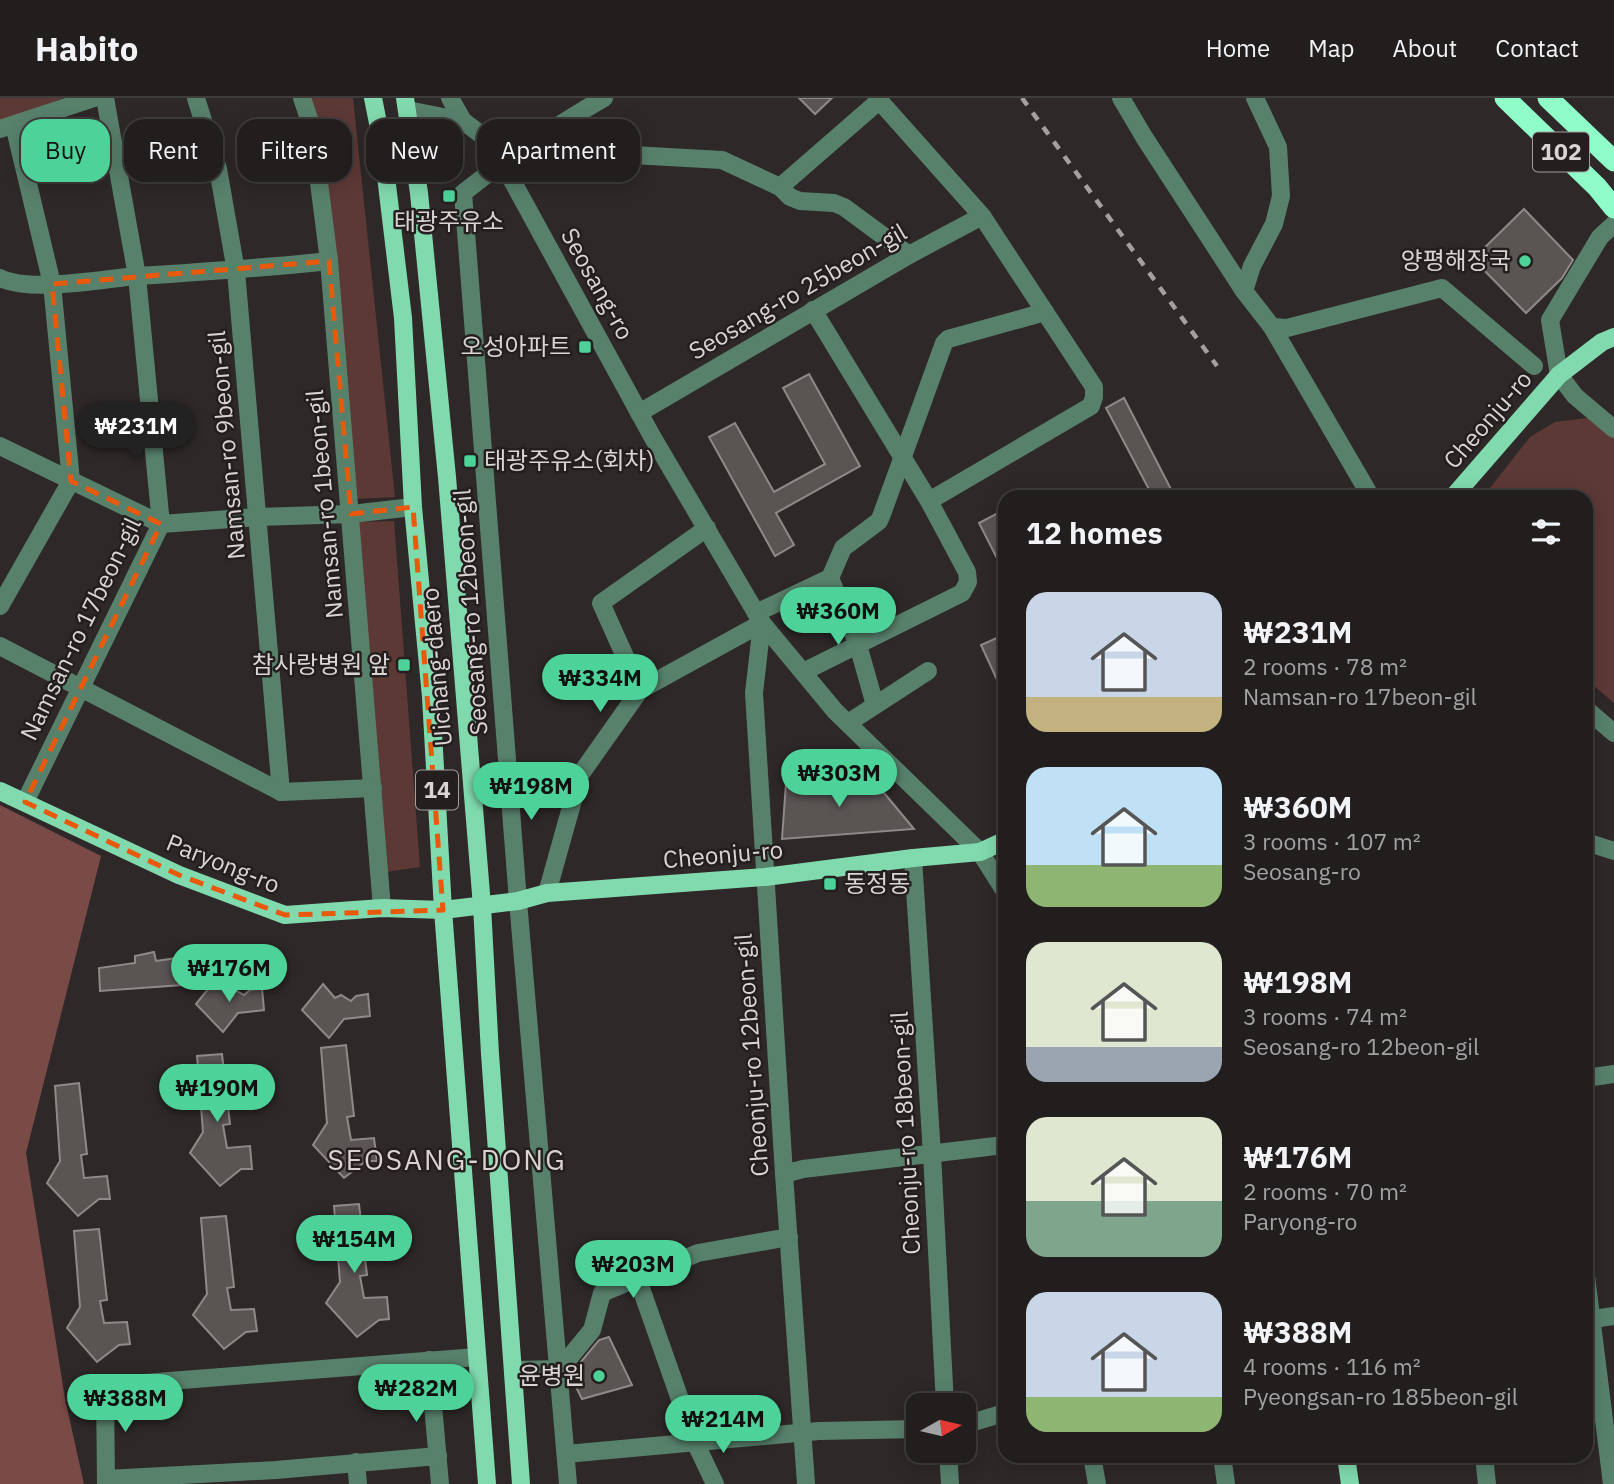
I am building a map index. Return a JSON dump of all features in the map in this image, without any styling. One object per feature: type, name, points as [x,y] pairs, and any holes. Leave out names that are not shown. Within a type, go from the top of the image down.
[{"type":"highway","name":"102","points":[[1505,98],[1597,187],[1614,208]]},
{"type":"highway","name":"102","points":[[1548,98],[1614,161]]},
{"type":"main road","name":"Uichang-daero","points":[[373,98],[382,143],[403,318],[413,507],[431,697],[443,910],[487,1484]]},
{"type":"main road","name":"Uichang-daero","points":[[406,104],[432,310],[482,906],[521,1484]]},
{"type":"main road","name":"Cheonju-ro","points":[[1459,490],[1559,375],[1602,342],[1614,337]]},
{"type":"main road","name":"Paryong-ro","points":[[0,791],[179,875],[285,915],[382,908],[443,910]]},
{"type":"main road","name":"Cheonju-ro","points":[[443,910],[518,901],[547,893],[765,877],[979,852],[998,844]]},
{"type":"main road","points":[[1345,1481],[1346,1463]]},
{"type":"street","points":[[0,606],[71,481],[52,284],[7,127],[93,98]]},
{"type":"street","name":"Namsan-ro 17beon-gil","points":[[24,802],[161,524],[137,276],[104,98]]},
{"type":"street","name":"Namsan-ro 9beon-gil","points":[[196,98],[218,169],[236,271],[281,792]]},
{"type":"street","name":"Namsan-ro 1beon-gil","points":[[302,98],[312,128],[329,261],[382,908]]},
{"type":"street","points":[[450,98],[462,119]]},
{"type":"street","points":[[569,119],[604,98]]},
{"type":"street","points":[[1122,98],[1244,291],[1272,327],[1365,490]]},
{"type":"street","points":[[1244,291],[1252,267],[1274,224],[1281,196],[1278,147],[1255,98]]},
{"type":"street","points":[[780,187],[878,99],[982,216],[1094,387],[1091,406],[929,501]]},
{"type":"street","name":"Seosang-ro","points":[[406,104],[456,119]]},
{"type":"street","name":"Seosang-ro","points":[[463,121],[477,132]]},
{"type":"street","points":[[640,155],[722,160],[780,187],[790,197],[800,201],[834,203],[844,207],[909,255]]},
{"type":"street","name":"Seosang-ro 12beon-gil","points":[[477,182],[463,193],[518,901],[568,1484]]},
{"type":"street","name":"Seosang-ro","points":[[513,182],[639,413],[759,618],[848,723],[979,852],[998,881]]},
{"type":"street","name":"Seosang-ro 25beon-gil","points":[[639,413],[813,310],[982,216]]},
{"type":"street","name":"Cheonju-ro","points":[[1559,375],[1550,320],[1600,237],[1614,224]]},
{"type":"street","points":[[0,278],[11,284],[52,284],[236,271],[329,261]]},
{"type":"street","points":[[1272,327],[1287,328],[1442,288],[1534,366]]},
{"type":"street","points":[[803,672],[962,593],[968,582],[967,572],[929,501],[813,310]]},
{"type":"street","points":[[547,893],[580,775],[640,690],[830,578],[843,548],[878,521],[944,343],[948,339],[1045,312]]},
{"type":"street","points":[[1559,375],[1575,396],[1614,429]]},
{"type":"street","points":[[0,446],[161,524],[351,514],[413,507]]},
{"type":"street","points":[[640,690],[601,603],[707,528]]},
{"type":"street","points":[[830,578],[858,645],[875,705]]},
{"type":"street","name":"Cheonju-ro 12beon-gil","points":[[759,618],[754,693],[806,1484]]},
{"type":"street","points":[[0,646],[281,792],[373,788]]},
{"type":"street","points":[[848,723],[928,671]]},
{"type":"street","points":[[1593,715],[1614,733]]},
{"type":"street","points":[[1593,844],[1614,851]]},
{"type":"street","name":"Cheonju-ro 18beon-gil","points":[[913,858],[944,1393]]},
{"type":"street","points":[[1593,1077],[1614,1074]]},
{"type":"street","points":[[784,1174],[803,1169],[998,1147]]},
{"type":"street","points":[[515,1370],[560,1369],[592,1330],[602,1293],[698,1253],[789,1237]]},
{"type":"street","points":[[637,1278],[695,1442],[715,1484]]},
{"type":"street","points":[[1593,1319],[1614,1316]]},
{"type":"street","points":[[1593,1354],[1612,1484]]},
{"type":"street","points":[[438,1456],[356,1462],[276,1477],[106,1481],[105,1386],[477,1357]]},
{"type":"street","points":[[429,1360],[440,1484]]},
{"type":"street","points":[[976,1421],[998,1415]]},
{"type":"street","points":[[566,1454],[804,1433],[906,1429]]},
{"type":"street","points":[[356,1462],[358,1484]]},
{"type":"street","points":[[949,1463],[950,1484]]},
{"type":"street","points":[[1093,1463],[1097,1484]]},
{"type":"street","points":[[1223,1463],[1226,1484]]},
{"type":"street","points":[[1485,1463],[1487,1484]]},
{"type":"highlighted area","points":[[329,261],[351,514],[413,507],[443,910],[285,915],[179,875],[25,802],[161,524],[71,481],[52,284]]},
{"type":"shaded area","points":[[0,98],[64,98],[0,122]]},
{"type":"shaded area","points":[[309,98],[353,98],[395,497],[355,499],[319,182],[352,182],[352,119],[311,119]]},
{"type":"shaded area","points":[[1587,418],[1614,429],[1614,703],[1593,685],[1593,490],[1488,490],[1530,437],[1555,422]]},
{"type":"shaded area","points":[[394,521],[420,867],[386,872],[358,522]]},
{"type":"shaded area","points":[[0,805],[101,856],[26,1153],[65,1399],[84,1484],[0,1484]]},
{"type":"building","points":[[799,98],[832,98],[815,114]]},
{"type":"building","name":"양평해장국","points":[[1524,209],[1573,260],[1562,278],[1526,313],[1473,259]]},
{"type":"building","points":[[809,374],[860,466],[776,513],[794,545],[775,556],[709,437],[735,423],[774,492],[825,464],[783,388]]},
{"type":"building","points":[[1124,398],[1171,490],[1149,490],[1106,408]]},
{"type":"building","points":[[996,514],[998,518],[998,560],[979,523]]},
{"type":"building","points":[[998,637],[998,682],[981,645]]},
{"type":"building","points":[[870,776],[914,829],[782,839],[786,783]]},
{"type":"building","points":[[154,952],[156,961],[177,958],[182,985],[100,991],[99,968],[135,963],[135,956]]},
{"type":"building","points":[[217,978],[229,992],[235,990],[244,995],[250,990],[262,988],[264,1010],[238,1013],[223,1032],[196,1004]]},
{"type":"building","points":[[323,984],[335,998],[341,995],[351,1001],[356,996],[368,994],[370,1016],[344,1019],[329,1038],[302,1010]]},
{"type":"building","points":[[346,1045],[354,1116],[347,1117],[351,1140],[374,1138],[377,1161],[366,1161],[344,1178],[313,1145],[327,1123],[321,1048]]},
{"type":"building","points":[[222,1054],[230,1124],[223,1125],[227,1148],[250,1146],[252,1169],[241,1169],[220,1186],[190,1153],[203,1132],[197,1056]]},
{"type":"building","points":[[79,1083],[87,1154],[81,1155],[84,1178],[107,1176],[110,1199],[99,1199],[78,1216],[47,1183],[60,1161],[55,1086]]},
{"type":"building","points":[[359,1204],[367,1275],[360,1276],[364,1298],[387,1297],[389,1319],[379,1320],[357,1337],[326,1303],[340,1282],[334,1206]]},
{"type":"building","points":[[226,1216],[234,1287],[227,1288],[231,1310],[254,1309],[257,1331],[246,1332],[224,1349],[193,1315],[207,1294],[201,1218]]},
{"type":"building","points":[[99,1229],[107,1300],[100,1301],[104,1323],[127,1322],[130,1344],[119,1345],[97,1362],[67,1328],[80,1307],[74,1231]]},
{"type":"building","name":"윤병원","points":[[609,1337],[632,1385],[582,1399],[570,1375],[599,1340]]},
{"type":"railway","points":[[1022,98],[1217,366]]},
{"type":"place","name":"태광주유소","points":[[449,196]]},
{"type":"place","name":"양평해장국","points":[[1525,261]]},
{"type":"place","name":"오성아파트","points":[[585,347]]},
{"type":"place","name":"태광주유소(회차)","points":[[470,461]]},
{"type":"place","name":"참사랑병원 앞","points":[[404,665]]},
{"type":"place","name":"동정동","points":[[830,884]]},
{"type":"place","name":"윤병원","points":[[599,1376]]},
{"type":"district","name":"SEOSANG-DONG","points":[[447,1160]]}]
